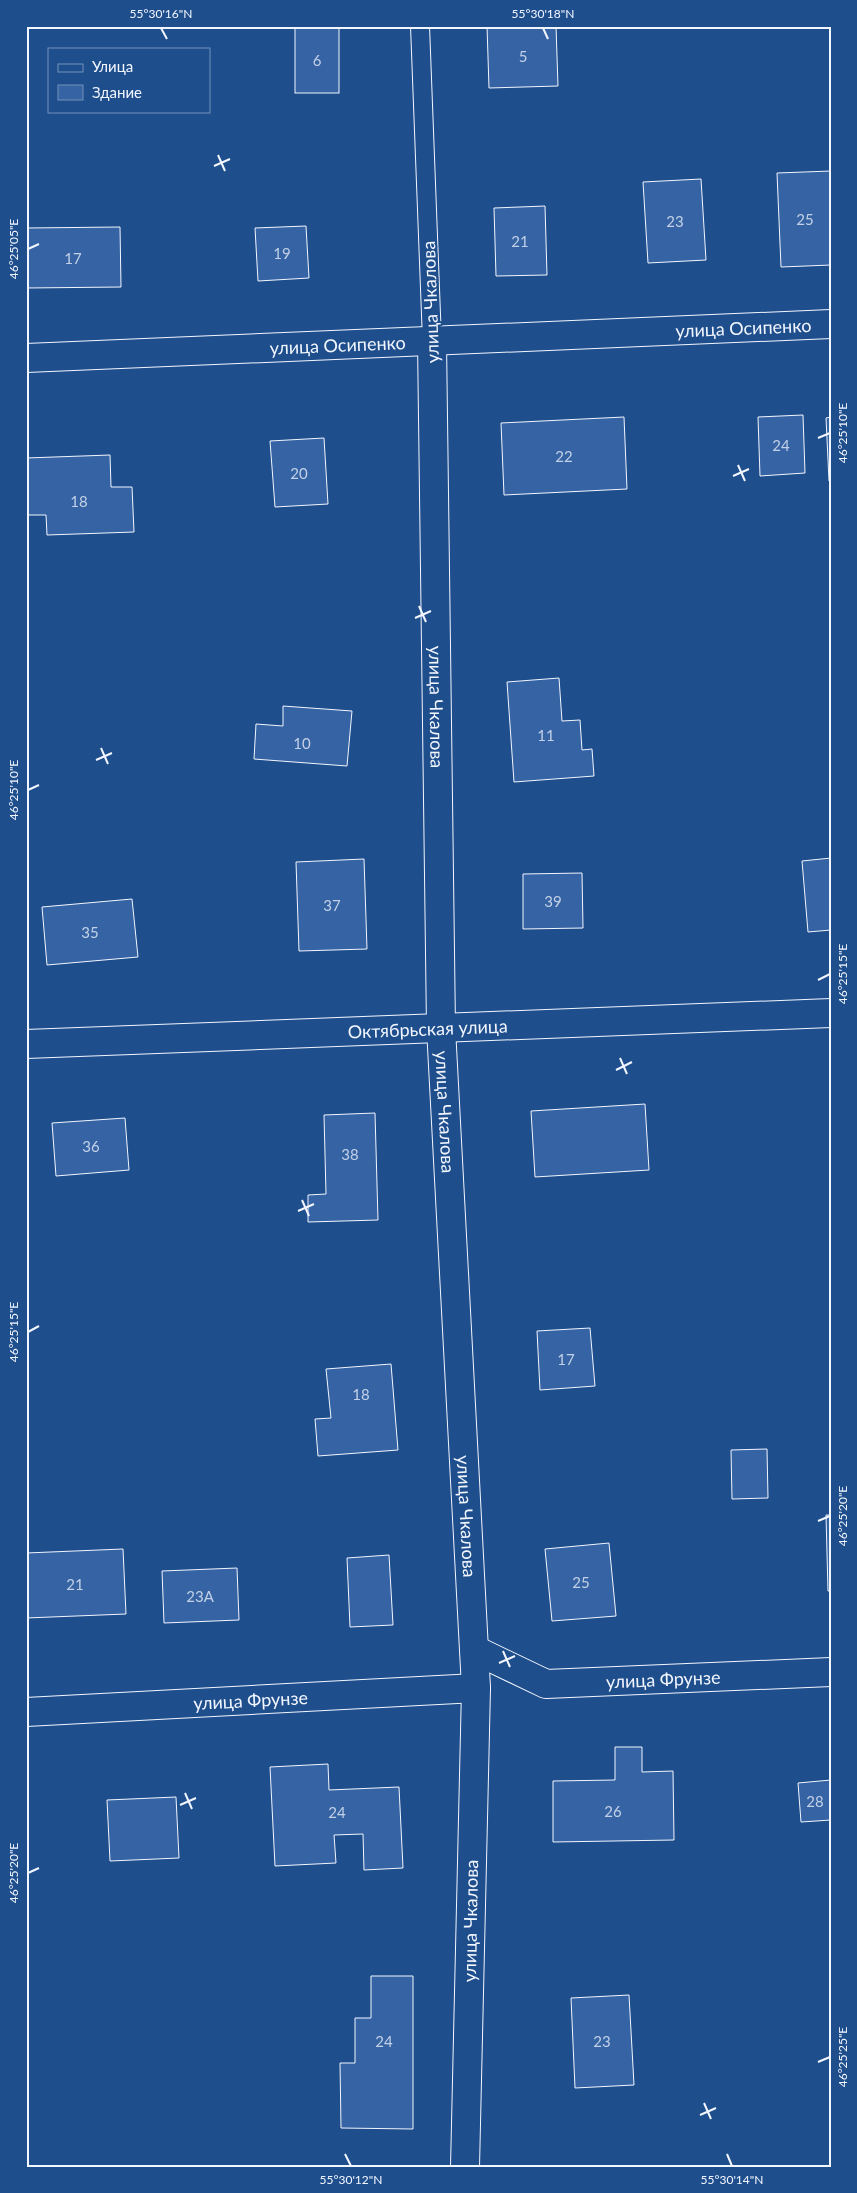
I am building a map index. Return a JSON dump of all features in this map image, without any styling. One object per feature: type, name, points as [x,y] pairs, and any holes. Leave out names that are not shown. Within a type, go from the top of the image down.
[{"type":"street","name":"улица Осипенко","points":[[26,358],[831,324]]},
{"type":"street","name":"улица Чкалова","points":[[432,341],[441,1028],[476,1688],[464,2167]]},
{"type":"street","name":"Октябрьская улица","points":[[26,1044],[831,1013]]},
{"type":"street","name":"улица Фрунзе","points":[[475,1650],[546,1684],[831,1672]]},
{"type":"street","name":"улица Фрунзе","points":[[26,1712],[476,1688]]},
{"type":"lane","name":"улица Чкалова","points":[[420,26],[432,341]]},
{"type":"building","points":[[295,26],[339,26],[339,93],[295,93]]},
{"type":"building","points":[[487,26],[556,26],[558,86],[489,88]]},
{"type":"building","points":[[831,171],[831,265],[781,267],[777,173]]},
{"type":"building","points":[[701,179],[706,260],[648,263],[643,182]]},
{"type":"building","points":[[545,206],[547,275],[496,276],[494,208]]},
{"type":"building","points":[[306,226],[309,278],[258,281],[255,228]]},
{"type":"building","points":[[120,227],[121,287],[26,288],[26,228]]},
{"type":"building","points":[[803,415],[805,473],[760,476],[758,417]]},
{"type":"building","points":[[624,417],[627,489],[504,495],[501,423]]},
{"type":"building","points":[[831,417],[831,481],[829,481],[826,418]]},
{"type":"building","points":[[324,438],[328,504],[275,507],[270,441]]},
{"type":"building","points":[[110,455],[111,487],[132,487],[134,532],[47,535],[46,515],[26,515],[26,458]]},
{"type":"building","points":[[559,678],[562,721],[580,720],[582,750],[592,749],[594,776],[514,782],[507,682]]},
{"type":"building","points":[[283,706],[352,711],[347,766],[254,759],[256,724],[283,726]]},
{"type":"building","points":[[831,858],[831,930],[808,932],[802,861]]},
{"type":"building","points":[[364,859],[367,949],[299,951],[296,862]]},
{"type":"building","points":[[582,873],[583,928],[523,929],[523,874]]},
{"type":"building","points":[[132,899],[138,957],[47,965],[42,907]]},
{"type":"building","points":[[645,1104],[649,1170],[535,1177],[531,1111]]},
{"type":"building","points":[[375,1113],[378,1220],[308,1222],[308,1195],[326,1194],[324,1115]]},
{"type":"building","points":[[125,1118],[129,1170],[56,1176],[52,1123]]},
{"type":"building","points":[[590,1328],[595,1386],[540,1390],[537,1331]]},
{"type":"building","points":[[391,1364],[398,1450],[318,1456],[315,1419],[331,1418],[326,1369]]},
{"type":"building","points":[[767,1449],[768,1498],[732,1499],[731,1450]]},
{"type":"building","points":[[826,1515],[831,1515],[831,1591],[828,1591]]},
{"type":"building","points":[[609,1543],[616,1616],[552,1621],[545,1549]]},
{"type":"building","points":[[123,1549],[126,1614],[26,1618],[26,1553]]},
{"type":"building","points":[[389,1555],[393,1625],[350,1627],[347,1558]]},
{"type":"building","points":[[237,1568],[239,1620],[164,1623],[162,1571]]},
{"type":"building","points":[[615,1747],[642,1747],[642,1772],[673,1771],[674,1840],[553,1842],[553,1781],[615,1780]]},
{"type":"building","points":[[328,1764],[329,1790],[399,1787],[403,1868],[364,1870],[363,1834],[334,1835],[336,1863],[275,1866],[270,1767]]},
{"type":"building","points":[[831,1780],[831,1820],[801,1822],[798,1783]]},
{"type":"building","points":[[176,1797],[179,1858],[110,1861],[107,1800]]},
{"type":"building","points":[[371,1976],[413,1976],[413,2129],[341,2128],[340,2063],[355,2063],[355,2018],[371,2018]]},
{"type":"building","points":[[629,1995],[634,2085],[575,2088],[571,1998]]}]
